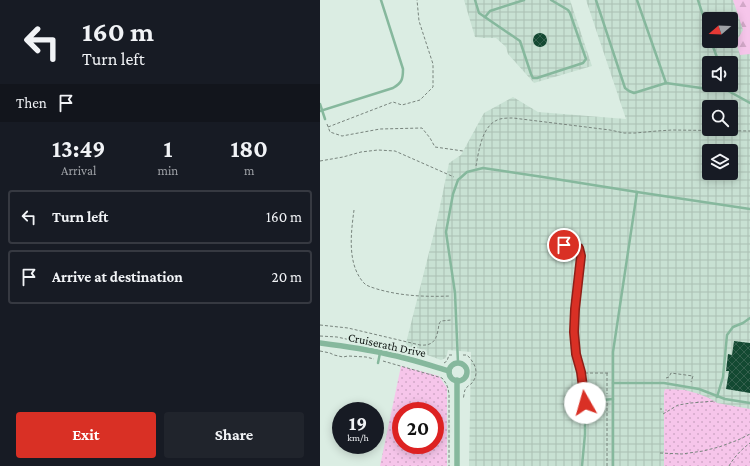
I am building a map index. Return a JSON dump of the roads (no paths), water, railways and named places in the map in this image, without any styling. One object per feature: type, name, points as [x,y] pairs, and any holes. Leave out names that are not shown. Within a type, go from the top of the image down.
[{"type":"street","name":"Cruiserath Drive","points":[[320,343],[380,352],[449,371]]},
{"type":"street","points":[[458,363],[463,365],[467,372],[465,377],[460,380],[454,380],[449,371],[451,366],[458,363]]},
{"type":"street","points":[[457,380],[457,466]]},
{"type":"lane","points":[[321,110],[393,88],[399,84],[403,78],[403,69],[381,0]]},
{"type":"lane","points":[[475,0],[479,13],[520,41],[531,74],[534,78],[583,63],[586,59],[570,13],[568,10],[551,0]]},
{"type":"lane","points":[[485,17],[490,11],[524,0]]},
{"type":"lane","points":[[596,0],[625,88],[634,93],[666,83],[702,88]]},
{"type":"lane","points":[[637,0],[666,83]]},
{"type":"lane","points":[[698,0],[702,12]]},
{"type":"lane","points":[[730,92],[750,104]]},
{"type":"lane","points":[[320,104],[325,119]]},
{"type":"lane","points":[[458,363],[455,296],[446,232],[453,194],[458,180],[467,172],[483,168],[750,209]]},
{"type":"lane","points":[[612,466],[613,352],[637,192]]},
{"type":"lane","points":[[564,245],[579,248],[581,256],[574,332],[576,354],[581,373],[585,403],[585,434],[582,466]]},
{"type":"lane","points":[[717,397],[722,377],[727,335],[733,328],[750,318]]},
{"type":"lane","points":[[746,321],[749,324]]},
{"type":"lane","points":[[378,363],[380,352]]},
{"type":"lane","points":[[613,382],[659,382],[690,387],[711,393],[717,397],[750,403]]},
{"type":"lane","points":[[585,403],[613,399]]}]
